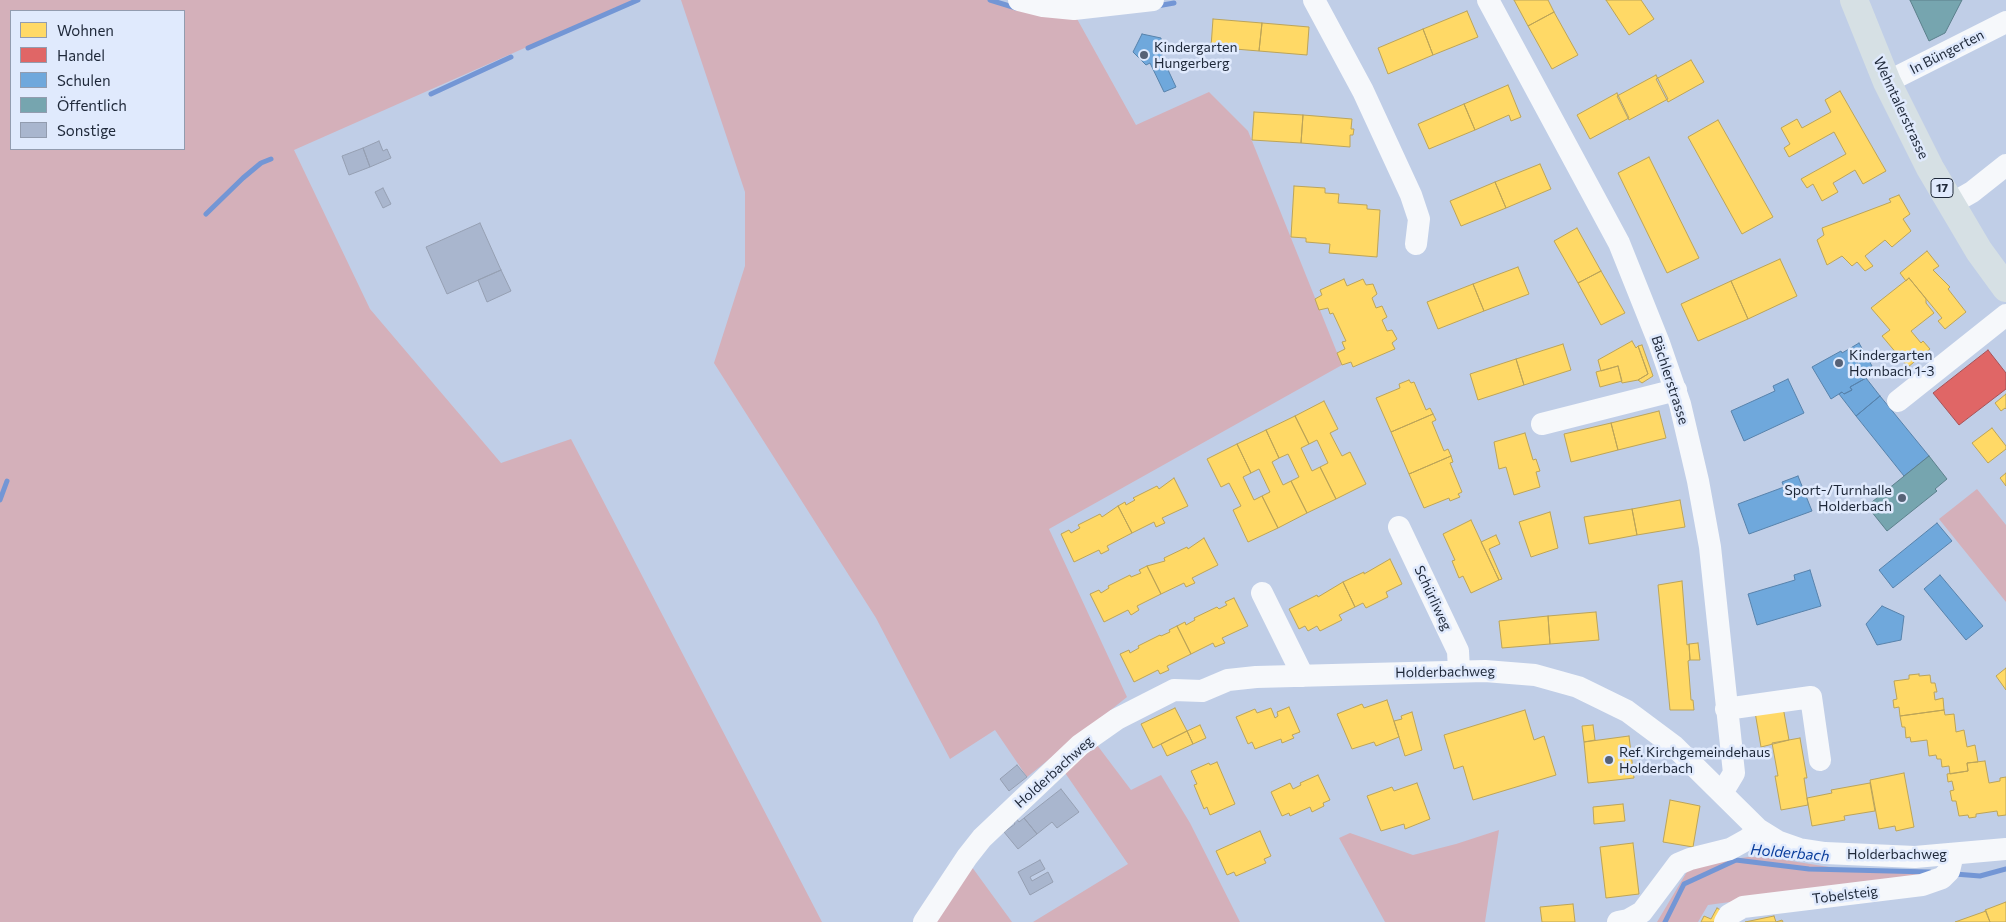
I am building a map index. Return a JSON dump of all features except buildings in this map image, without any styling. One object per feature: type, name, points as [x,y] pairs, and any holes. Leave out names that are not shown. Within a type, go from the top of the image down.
[{"type":"main road","name":"Wehntalerstrasse","points":[[1854,0],[1887,82],[1930,168],[1979,251],[2006,288]]},
{"type":"street","points":[[1019,0],[1043,6],[1074,9],[1153,0]]},
{"type":"street","points":[[1314,0],[1363,91],[1411,195],[1419,219],[1416,244]]},
{"type":"street","name":"Bächlerstrasse","points":[[1488,0],[1619,243],[1676,390],[1698,480],[1710,546],[1734,773],[1722,793]]},
{"type":"street","name":"In Büngerten","points":[[1887,82],[2006,22]]},
{"type":"street","points":[[1951,204],[1972,192],[2006,164]]},
{"type":"street","points":[[1898,400],[2006,315]]},
{"type":"street","points":[[1542,424],[1676,390]]},
{"type":"street","name":"Schürliweg","points":[[1399,527],[1458,651],[1459,671]]},
{"type":"street","points":[[1262,593],[1303,676]]},
{"type":"street","name":"Holderbachweg","points":[[924,922],[967,857],[982,838],[1080,745],[1117,719],[1174,690],[1202,691],[1228,680],[1256,677],[1459,671],[1509,672],[1535,675],[1578,687],[1627,711],[1674,746],[1758,829],[1779,842],[1799,849],[1825,853],[1915,856],[2006,848]]},
{"type":"street","points":[[1726,708],[1811,697],[1820,760]]},
{"type":"street","points":[[1618,922],[1628,920],[1642,912],[1678,864],[1690,859],[1730,850],[1748,839],[1758,829]]},
{"type":"street","name":"Tobelsteig","points":[[1726,922],[1729,914],[1743,907],[1922,885],[1942,878],[1949,871],[1953,854]]},
{"type":"shaded area","points":[[0,0],[633,0],[294,150],[370,309],[501,463],[571,439],[822,922],[0,922]]},
{"type":"shaded area","points":[[681,0],[992,0],[1076,17],[1136,125],[1209,92],[1248,131],[1342,365],[1049,529],[1127,697],[1027,777],[995,730],[950,759],[876,618],[714,363],[745,266],[745,192]]},
{"type":"shaded area","points":[[1977,489],[2006,525],[2006,602],[1939,519]]},
{"type":"shaded area","points":[[1094,741],[1131,790],[1161,775],[1190,823],[1240,922],[1033,922],[1128,864],[1061,767]]},
{"type":"shaded area","points":[[1499,830],[1485,922],[1385,922],[1339,838],[1350,833],[1413,855]]},
{"type":"shaded area","points":[[1748,857],[1765,857],[1836,868],[1926,870],[1927,875],[1708,905],[1698,922],[1657,922],[1691,865]]},
{"type":"shaded area","points":[[969,863],[1012,922],[932,922]]},
{"type":"waterway","points":[[528,48],[638,0]]},
{"type":"waterway","points":[[990,0],[1016,8]]},
{"type":"waterway","points":[[1157,6],[1174,3]]},
{"type":"waterway","points":[[431,94],[511,57]]},
{"type":"waterway","points":[[206,214],[243,178],[261,163],[271,159]]},
{"type":"waterway","points":[[0,500],[7,481]]},
{"type":"waterway","name":"Holderbach","points":[[1665,922],[1684,884],[1736,860],[1809,869],[1930,872]]},
{"type":"waterway","name":"Holderbach","points":[[1955,874],[1980,876],[2006,869]]},
{"type":"place","name":"Kindergarten Hungerberg","points":[[1144,55]]},
{"type":"place","name":"Kindergarten Hornbach 1-3","points":[[1839,363]]},
{"type":"place","name":"Sport-/Turnhalle Holderbach","points":[[1902,498]]},
{"type":"place","name":"Ref. Kirchgemeindehaus Holderbach","points":[[1609,760]]}]
